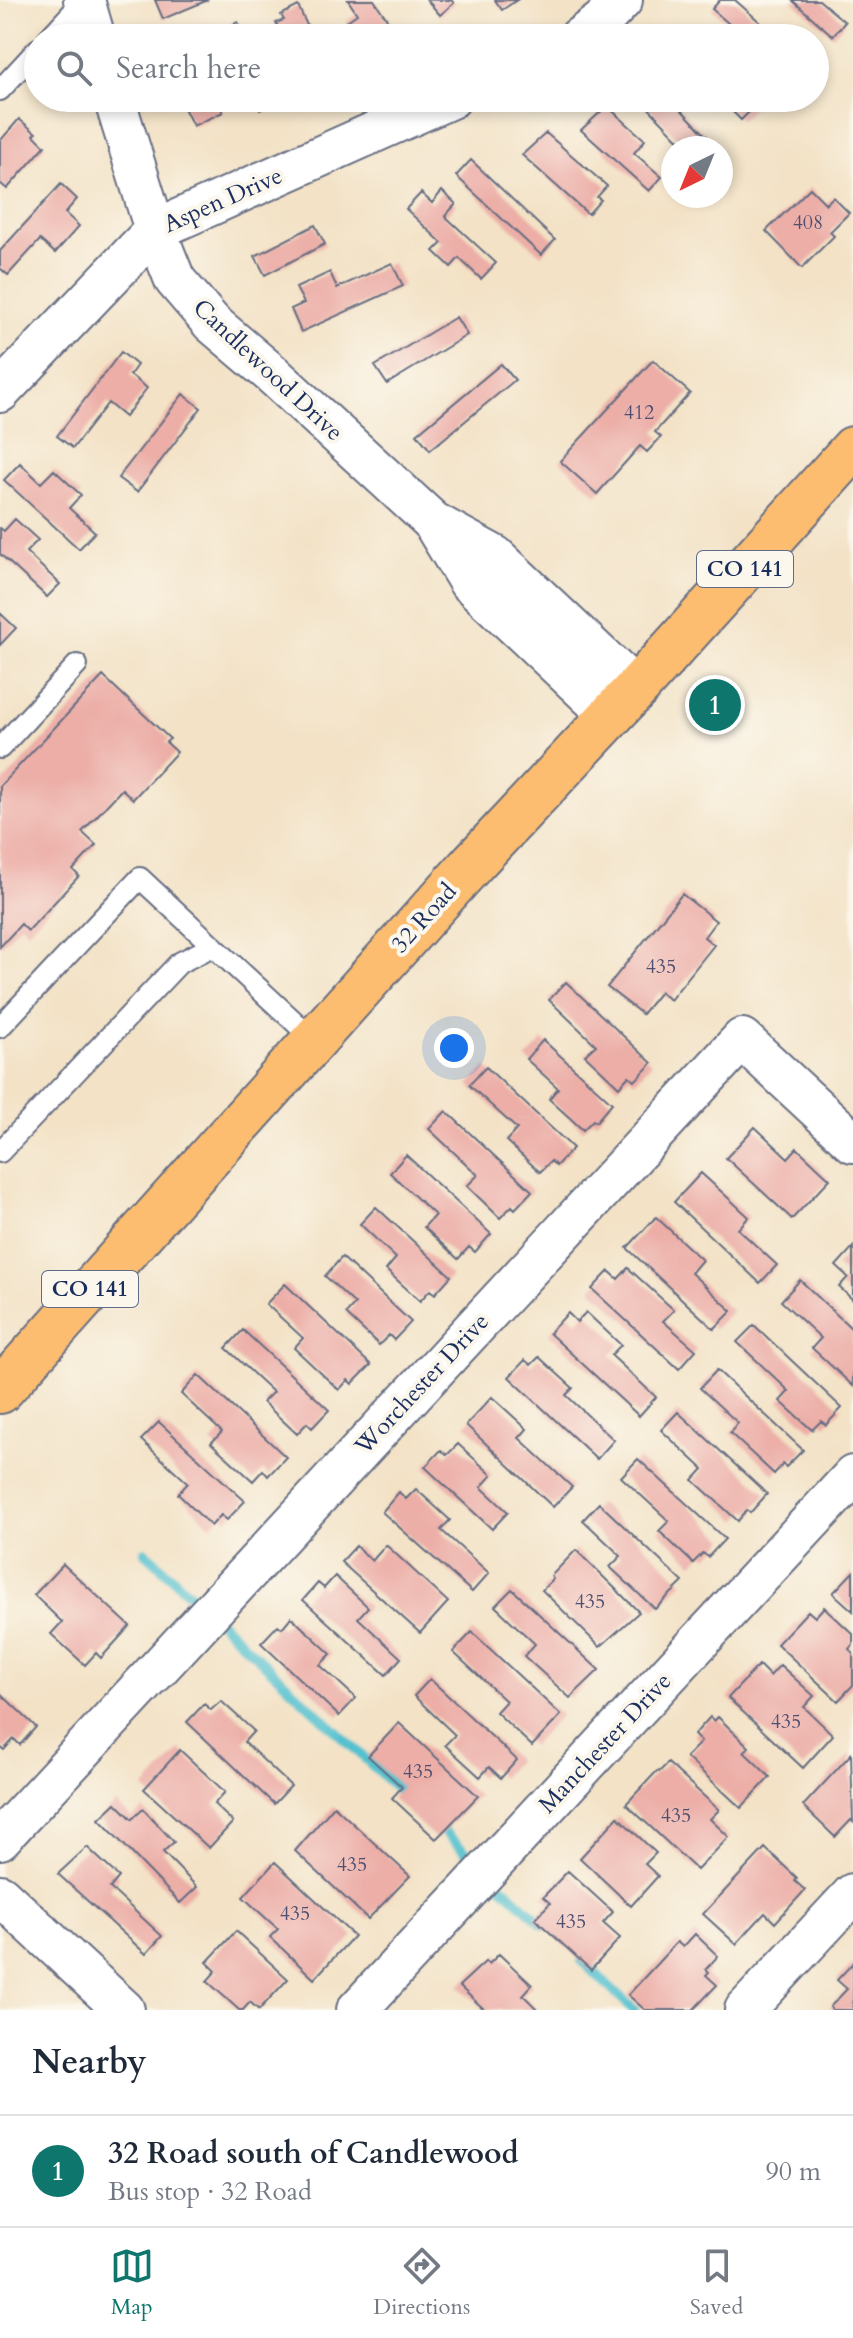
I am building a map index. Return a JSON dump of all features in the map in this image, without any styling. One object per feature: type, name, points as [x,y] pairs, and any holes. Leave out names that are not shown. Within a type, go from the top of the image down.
[{"type":"main road","name":"32 Road","points":[[0,1391],[472,864],[624,702],[853,449]]},
{"type":"street","points":[[84,0],[91,24]]},
{"type":"street","points":[[598,24],[622,0]]},
{"type":"street","name":"Candlewood Drive","points":[[118,112],[155,230],[175,280],[212,323],[433,522],[469,582],[624,702]]},
{"type":"street","name":"Aspen Drive","points":[[0,392],[155,230],[420,112]]},
{"type":"street","name":"Worchester Drive","points":[[0,1839],[742,1039],[853,1142]]},
{"type":"street","name":"Manchester Drive","points":[[357,2010],[853,1476]]},
{"type":"street","points":[[745,2010],[853,1894]]},
{"type":"street","points":[[0,1895],[124,2010]]},
{"type":"lane","points":[[62,24],[84,0]]},
{"type":"lane","points":[[0,90],[24,64]]},
{"type":"lane","points":[[0,748],[77,665]]},
{"type":"lane","points":[[0,1027],[140,878],[314,1040]]},
{"type":"lane","points":[[0,1152],[179,963],[213,946]]},
{"type":"building","points":[[155,0],[208,0],[163,19]]},
{"type":"building","points":[[348,0],[374,0],[390,24],[349,24],[347,21],[357,14]]},
{"type":"building","points":[[427,0],[451,0],[454,3],[440,15]]},
{"type":"building","points":[[495,0],[517,0],[502,10]]},
{"type":"building","points":[[720,0],[735,0],[762,24],[729,24],[712,9]]},
{"type":"building","points":[[792,0],[819,0],[845,22],[833,36],[829,32],[829,24],[819,24]]},
{"type":"building","points":[[298,6],[306,24],[276,24],[284,20],[281,15]]},
{"type":"building","points":[[186,112],[223,112],[193,126]]},
{"type":"building","points":[[600,112],[614,112],[645,140],[634,153],[661,176],[649,191],[581,130]]},
{"type":"building","points":[[652,112],[683,112],[706,136],[675,136]]},
{"type":"building","points":[[733,112],[749,112],[741,120]]},
{"type":"building","points":[[19,119],[36,133],[34,135],[45,146],[7,189],[0,183],[0,141]]},
{"type":"building","points":[[546,133],[607,186],[597,197],[601,200],[588,214],[522,155]]},
{"type":"building","points":[[471,160],[555,240],[541,255],[456,176]]},
{"type":"building","points":[[61,184],[77,199],[65,213],[79,226],[55,253],[40,240],[8,275],[0,268],[0,251]]},
{"type":"building","points":[[810,188],[826,204],[833,197],[849,213],[830,232],[834,236],[802,268],[766,231]]},
{"type":"building","points":[[442,191],[456,204],[445,216],[496,263],[481,279],[459,258],[451,267],[434,251],[442,243],[406,209],[421,193],[432,203]]},
{"type":"building","points":[[315,225],[325,244],[265,275],[255,256]]},
{"type":"building","points":[[392,263],[403,286],[301,332],[291,309],[304,303],[296,288],[330,272],[337,288]]},
{"type":"building","points":[[456,317],[467,335],[387,384],[375,366]]},
{"type":"building","points":[[121,352],[137,365],[130,375],[147,388],[125,417],[108,403],[73,448],[57,436]]},
{"type":"building","points":[[653,360],[690,393],[655,432],[661,437],[647,452],[640,446],[597,494],[560,461]]},
{"type":"building","points":[[501,364],[515,380],[430,450],[417,434]]},
{"type":"building","points":[[183,394],[201,408],[137,492],[118,478]]},
{"type":"building","points":[[20,463],[41,483],[54,470],[81,495],[69,508],[95,532],[79,549],[4,480]]},
{"type":"building","points":[[15,519],[38,540],[26,552],[60,584],[47,597],[0,554],[0,528],[4,531]]},
{"type":"building","points":[[0,613],[16,628],[0,645]]},
{"type":"building","points":[[103,676],[170,739],[166,742],[177,752],[133,799],[122,789],[82,832],[96,845],[73,870],[79,876],[28,931],[21,924],[0,947],[0,786]]},
{"type":"building","points":[[682,894],[716,921],[704,937],[714,945],[670,1000],[660,992],[642,1014],[607,987]]},
{"type":"building","points":[[566,982],[652,1063],[635,1081],[629,1076],[619,1087],[585,1055],[596,1045],[549,1000]]},
{"type":"building","points":[[543,1040],[612,1103],[596,1122],[593,1120],[583,1130],[549,1099],[558,1088],[526,1059]]},
{"type":"building","points":[[486,1067],[573,1148],[556,1166],[551,1161],[540,1172],[506,1141],[517,1129],[469,1085]]},
{"type":"building","points":[[446,1111],[532,1191],[515,1209],[512,1206],[500,1218],[467,1186],[478,1175],[429,1129]]},
{"type":"building","points":[[755,1127],[788,1158],[797,1148],[830,1179],[792,1219],[726,1158]]},
{"type":"building","points":[[406,1155],[491,1234],[475,1252],[469,1247],[458,1259],[424,1227],[435,1215],[390,1173]]},
{"type":"building","points":[[701,1173],[749,1217],[738,1229],[777,1265],[760,1283],[674,1202]]},
{"type":"building","points":[[376,1207],[451,1276],[435,1294],[430,1290],[420,1301],[386,1270],[396,1258],[360,1224]]},
{"type":"building","points":[[656,1217],[702,1260],[691,1273],[732,1311],[714,1329],[627,1248]]},
{"type":"building","points":[[853,1247],[853,1300],[839,1287],[848,1277],[836,1266]]},
{"type":"building","points":[[342,1257],[411,1322],[394,1340],[389,1335],[379,1345],[346,1314],[355,1304],[325,1276]]},
{"type":"building","points":[[628,1268],[674,1310],[663,1321],[696,1350],[679,1369],[592,1289],[609,1271],[618,1279]]},
{"type":"building","points":[[800,1280],[853,1330],[853,1386],[812,1348],[821,1338],[781,1301]]},
{"type":"building","points":[[285,1284],[371,1365],[352,1384],[348,1380],[339,1390],[294,1348],[303,1338],[266,1304]]},
{"type":"building","points":[[586,1312],[621,1345],[611,1355],[656,1397],[639,1416],[549,1333],[568,1313],[577,1322]]},
{"type":"building","points":[[754,1325],[842,1408],[826,1425],[821,1421],[812,1430],[780,1401],[789,1391],[737,1342]]},
{"type":"building","points":[[243,1330],[329,1410],[312,1428],[307,1423],[297,1434],[263,1402],[273,1392],[226,1348]]},
{"type":"building","points":[[539,1357],[573,1388],[566,1395],[614,1440],[597,1459],[509,1377],[525,1360],[531,1365]]},
{"type":"building","points":[[717,1370],[803,1450],[786,1467],[783,1464],[774,1474],[730,1433],[738,1423],[700,1388]]},
{"type":"building","points":[[198,1375],[286,1457],[268,1476],[263,1470],[253,1481],[211,1443],[222,1432],[181,1394]]},
{"type":"building","points":[[492,1397],[527,1429],[519,1438],[572,1487],[553,1507],[466,1425]]},
{"type":"building","points":[[678,1412],[767,1494],[738,1521],[693,1480],[703,1469],[661,1430]]},
{"type":"building","points":[[159,1422],[245,1501],[227,1520],[221,1515],[211,1526],[178,1494],[188,1483],[141,1440]]},
{"type":"building","points":[[458,1444],[492,1475],[481,1487],[508,1512],[492,1529],[425,1467],[441,1450],[447,1455]]},
{"type":"building","points":[[638,1459],[725,1539],[708,1557],[703,1553],[693,1563],[659,1531],[669,1521],[621,1477]]},
{"type":"building","points":[[416,1489],[450,1520],[441,1530],[489,1573],[472,1592],[382,1512],[399,1492],[406,1499]]},
{"type":"building","points":[[599,1503],[683,1582],[655,1609],[610,1567],[621,1556],[583,1520]]},
{"type":"building","points":[[386,1545],[448,1602],[420,1633],[341,1562],[356,1546],[372,1561]]},
{"type":"building","points":[[576,1550],[639,1612],[600,1647],[542,1590]]},
{"type":"building","points":[[63,1564],[130,1626],[101,1658],[96,1653],[85,1665],[51,1634],[62,1622],[34,1595]]},
{"type":"building","points":[[853,1572],[853,1611],[833,1593]]},
{"type":"building","points":[[335,1576],[368,1607],[358,1618],[401,1658],[386,1675],[303,1600],[318,1583],[324,1588]]},
{"type":"building","points":[[512,1589],[599,1670],[570,1698],[524,1656],[535,1644],[495,1606]]},
{"type":"building","points":[[824,1607],[853,1634],[853,1644],[849,1649],[853,1653],[853,1685],[838,1701],[777,1644],[808,1611],[815,1617]]},
{"type":"building","points":[[291,1617],[331,1654],[320,1665],[356,1698],[339,1716],[261,1643],[278,1625],[282,1628]]},
{"type":"building","points":[[472,1632],[561,1715],[532,1746],[496,1712],[506,1701],[453,1652]]},
{"type":"building","points":[[759,1665],[770,1676],[780,1665],[814,1696],[804,1707],[833,1735],[803,1768],[728,1698]]},
{"type":"building","points":[[430,1679],[517,1760],[501,1778],[489,1767],[480,1777],[445,1745],[455,1735],[414,1696]]},
{"type":"building","points":[[0,1693],[36,1727],[20,1745],[14,1739],[4,1750],[0,1747]]},
{"type":"building","points":[[221,1701],[254,1731],[244,1742],[291,1786],[274,1804],[187,1722],[204,1704],[211,1710]]},
{"type":"building","points":[[710,1717],[714,1721],[718,1717],[749,1747],[744,1752],[770,1777],[741,1808],[686,1757],[701,1742],[694,1735]]},
{"type":"building","points":[[399,1723],[478,1796],[436,1839],[392,1798],[402,1787],[368,1756]]},
{"type":"building","points":[[180,1750],[225,1792],[214,1804],[233,1822],[209,1848],[144,1789]]},
{"type":"building","points":[[851,1754],[853,1822],[851,1820],[835,1837],[803,1806]]},
{"type":"building","points":[[668,1763],[719,1810],[710,1819],[729,1837],[697,1870],[626,1804]]},
{"type":"building","points":[[116,1803],[132,1819],[143,1809],[174,1842],[163,1852],[197,1887],[180,1903],[99,1819]]},
{"type":"building","points":[[334,1806],[410,1876],[368,1919],[295,1851]]},
{"type":"building","points":[[618,1817],[656,1853],[645,1864],[658,1876],[631,1906],[580,1858]]},
{"type":"building","points":[[87,1847],[119,1877],[110,1888],[162,1936],[146,1954],[58,1874]]},
{"type":"building","points":[[765,1848],[797,1878],[795,1881],[805,1890],[775,1923],[765,1913],[736,1944],[703,1914]]},
{"type":"building","points":[[275,1862],[354,1936],[314,1979],[270,1937],[278,1929],[243,1897]]},
{"type":"building","points":[[568,1871],[613,1912],[603,1923],[620,1938],[591,1970],[535,1919],[550,1903],[543,1897]]},
{"type":"building","points":[[236,1931],[288,1979],[259,2010],[250,2002],[239,2010],[207,1981],[216,1971],[207,1962]]},
{"type":"building","points":[[695,1934],[718,1956],[706,1969],[709,1972],[706,1975],[717,1985],[693,2010],[645,2010],[628,1995],[677,1942],[683,1947]]},
{"type":"building","points":[[499,1954],[532,1985],[523,1995],[538,2010],[485,2010],[459,1986],[486,1961],[489,1964]]},
{"type":"building","points":[[853,1963],[853,2010],[833,2010],[830,2007],[847,1989],[837,1980]]},
{"type":"waterway","points":[[145,1552],[205,1608]]},
{"type":"waterway","points":[[217,1619],[409,1800]]},
{"type":"waterway","points":[[436,1824],[479,1865]]},
{"type":"waterway","points":[[491,1876],[544,1925]]},
{"type":"waterway","points":[[582,1961],[634,2010]]},
{"type":"place","name":"32 Road south of Candlewood","points":[[715,705]]}]
